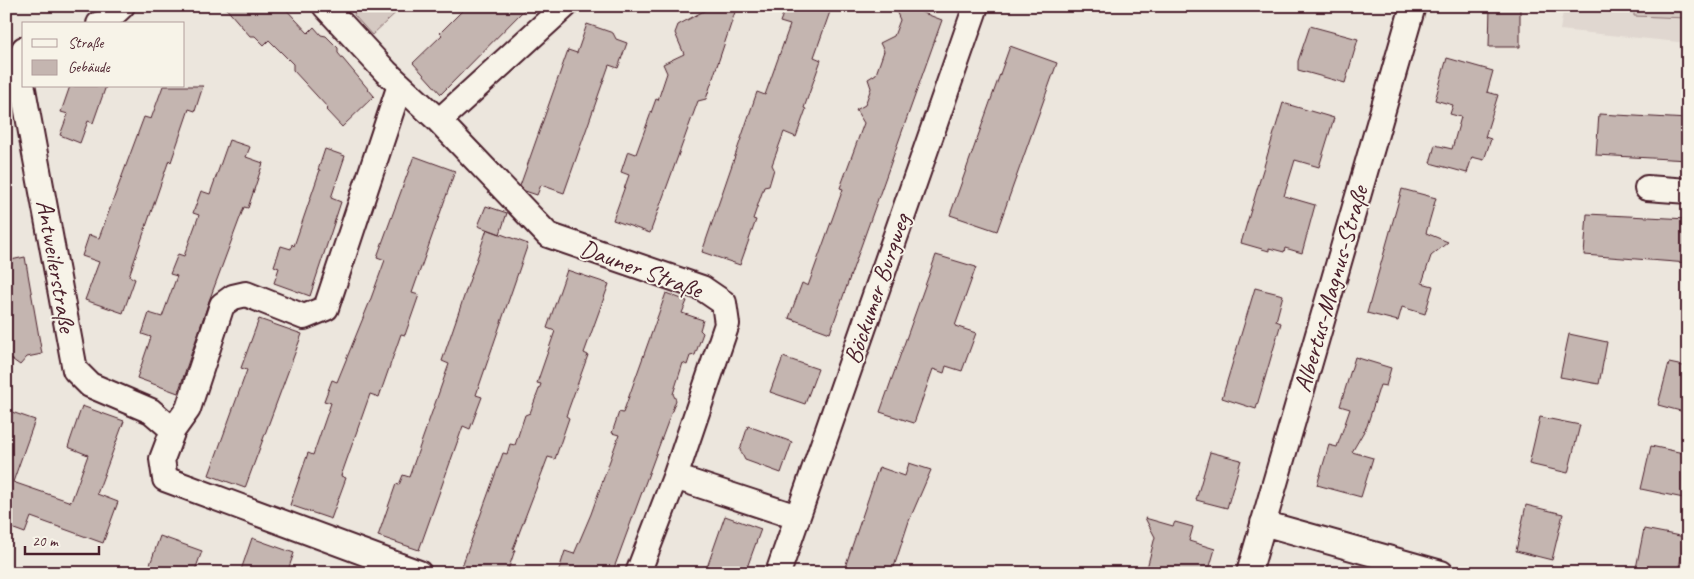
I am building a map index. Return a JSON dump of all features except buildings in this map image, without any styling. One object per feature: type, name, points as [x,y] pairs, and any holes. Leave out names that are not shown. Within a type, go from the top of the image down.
[{"type":"street","points":[[105,22],[122,6]]},
{"type":"street","name":"Dauner Straße","points":[[325,6],[548,235],[702,288],[724,303],[727,324],[675,477]]},
{"type":"street","points":[[439,121],[565,6]]},
{"type":"street","name":"Böckumer Burgweg","points":[[778,573],[976,6]]},
{"type":"street","name":"Albertus-Magnus-Straße","points":[[1249,573],[1412,6]]},
{"type":"street","name":"Antweilerstraße","points":[[22,53],[18,62],[22,84]]},
{"type":"street","points":[[400,84],[326,308],[304,317],[246,294],[232,297],[222,305],[188,409],[173,430],[162,459],[165,479],[420,573]]},
{"type":"street","name":"Antweilerstraße","points":[[23,88],[75,370],[90,385],[151,411],[173,430]]},
{"type":"street","points":[[1647,188],[1688,191]]},
{"type":"street","points":[[638,573],[675,477],[797,517]]},
{"type":"street","points":[[1263,523],[1441,573]]},
{"type":"shaded area","points":[[356,6],[403,6],[372,35],[354,15]]},
{"type":"shaded area","points":[[1564,6],[1688,6],[1688,43],[1560,30]]},
{"type":"shaded area","points":[[1634,6],[1688,6],[1688,18],[1634,16]]}]
